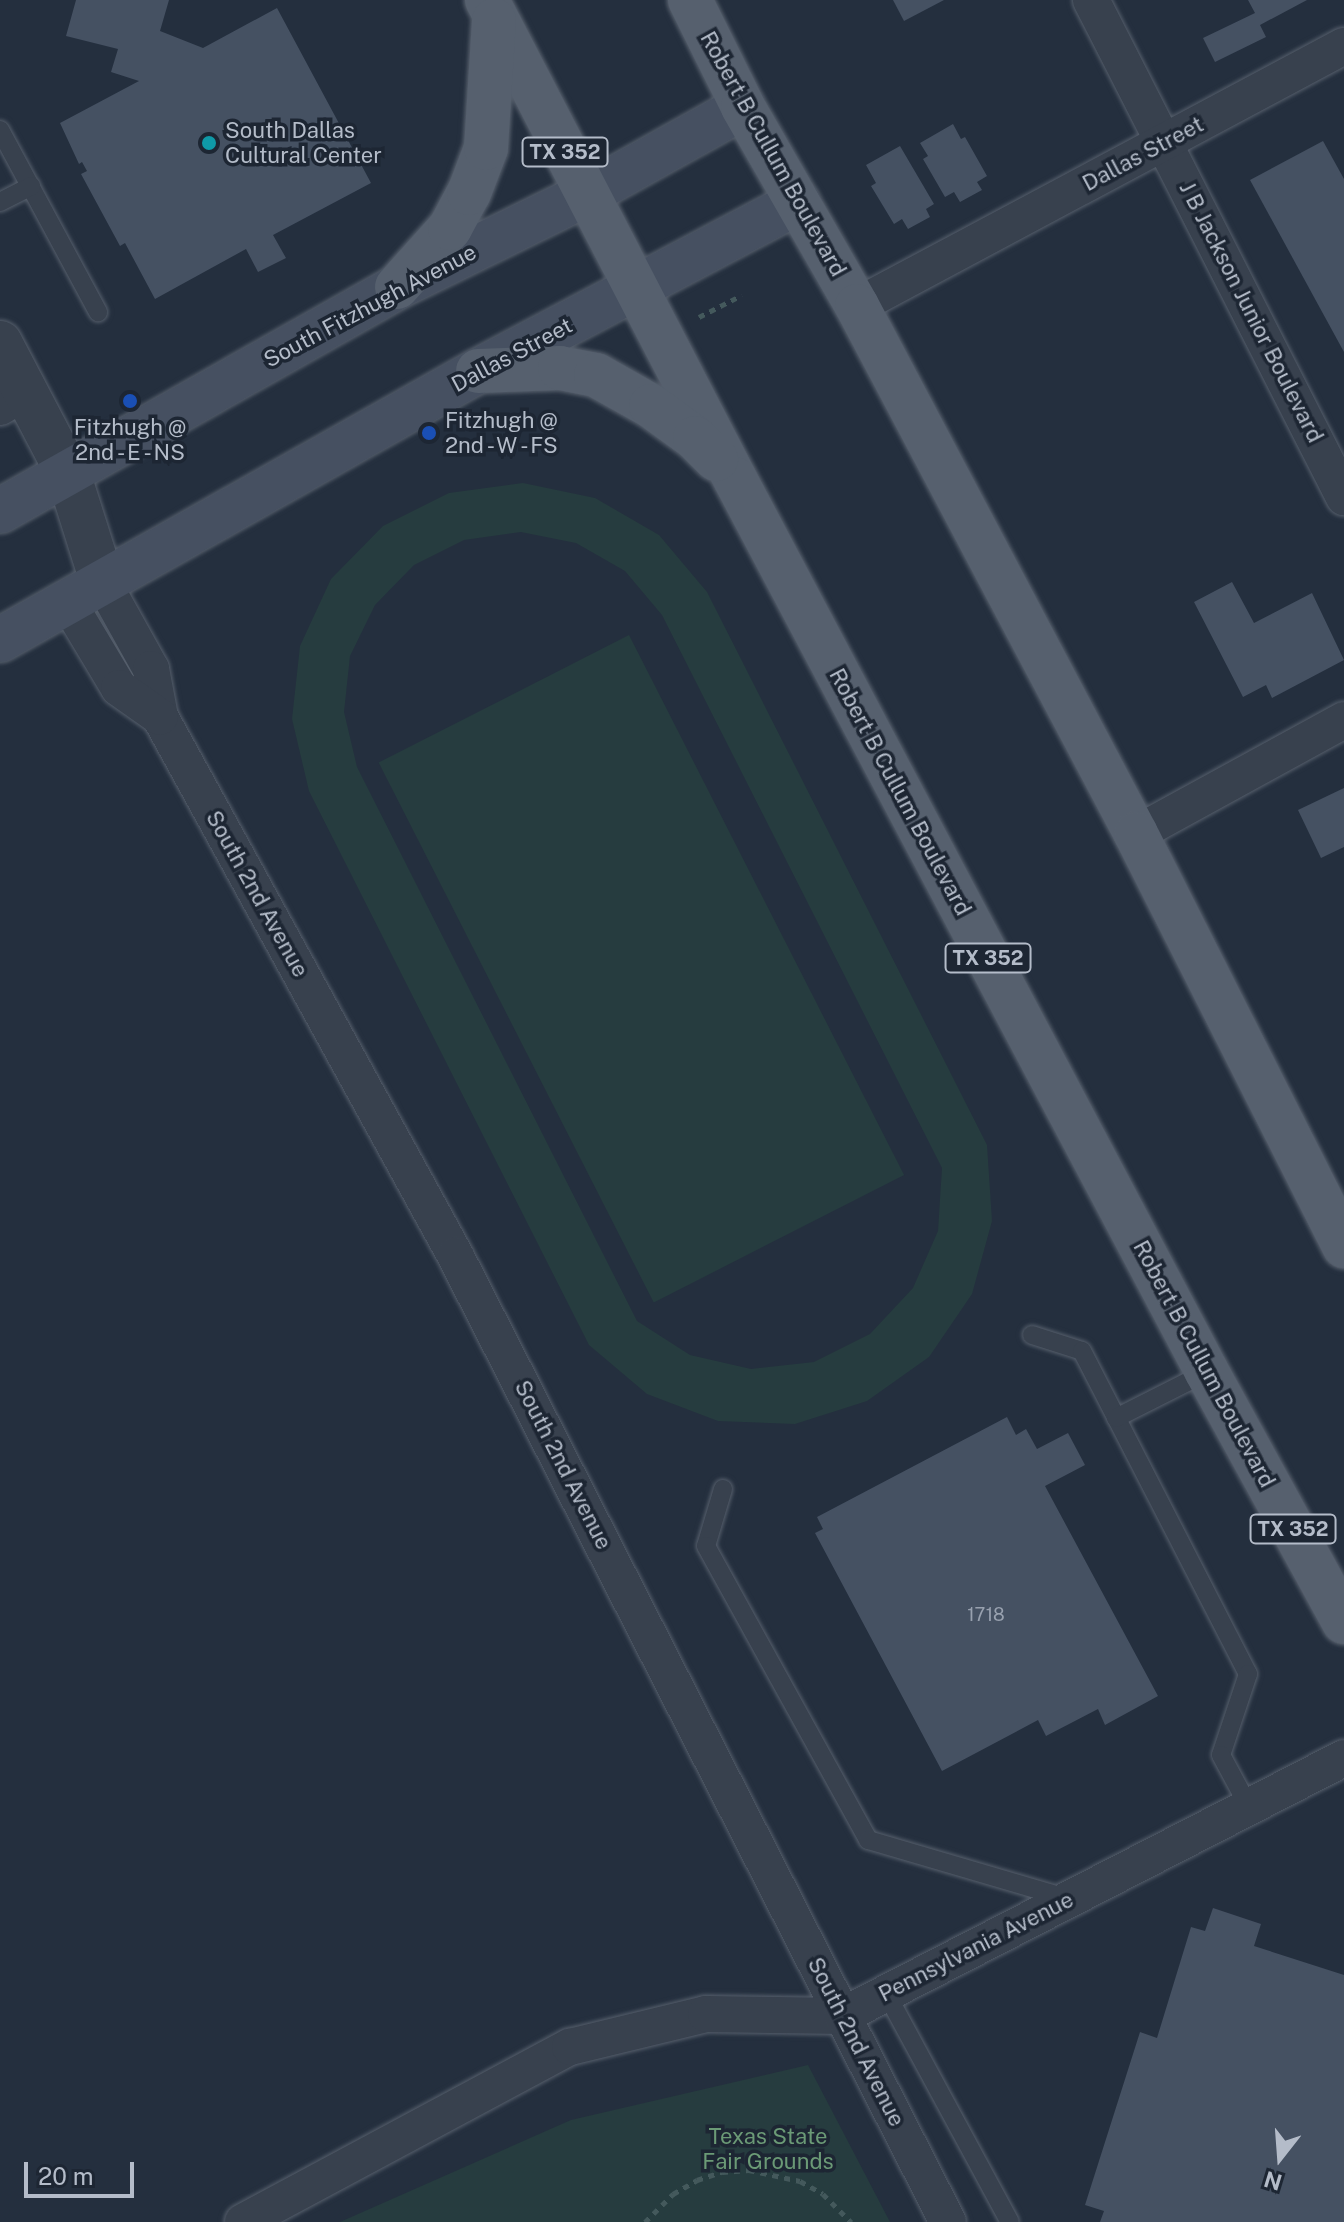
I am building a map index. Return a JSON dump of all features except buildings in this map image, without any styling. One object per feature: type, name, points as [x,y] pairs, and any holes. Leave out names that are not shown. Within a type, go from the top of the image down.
[{"type":"main road","name":"Robert B Cullum Boulevard","points":[[690,0],[743,107],[857,306],[1136,834],[1344,1246]]},
{"type":"main road","name":"Robert B Cullum Boulevard","points":[[491,7],[735,479],[1207,1372],[1344,1622]]},
{"type":"main road","points":[[397,287],[450,228],[486,148],[492,93],[491,7]]},
{"type":"main road","name":"South Fitzhugh Avenue","points":[[0,511],[397,287],[587,194],[743,107]]},
{"type":"main road","name":"Dallas Street","points":[[84,591],[478,371],[637,290],[798,202]]},
{"type":"main road","points":[[478,371],[525,366],[560,368],[596,375],[651,406],[695,438],[735,479]]},
{"type":"main road","points":[[0,640],[84,591]]},
{"type":"street","name":"J B Jackson Junior Boulevard","points":[[1091,0],[1344,497]]},
{"type":"street","name":"Dallas Street","points":[[857,306],[1344,46]]},
{"type":"street","name":"South 2nd Avenue","points":[[0,343],[13,400],[68,473],[84,591],[151,669],[160,717],[455,1255],[948,2222]]},
{"type":"street","points":[[1136,834],[1344,720]]},
{"type":"street","name":"Pennsylvania Avenue","points":[[243,2222],[570,2047],[706,2014],[842,2016],[1344,1758]]},
{"type":"lane","points":[[0,130],[98,312]]},
{"type":"lane","points":[[0,202],[31,186]]},
{"type":"lane","points":[[1032,1335],[1082,1351],[1248,1674],[1221,1755],[1249,1807]]},
{"type":"lane","points":[[1116,1418],[1207,1372]]},
{"type":"lane","points":[[723,1489],[706,1546],[868,1840],[1069,1899]]},
{"type":"lane","points":[[886,1993],[1010,2222]]},
{"type":"path","points":[[699,317],[742,295]]},
{"type":"path","points":[[645,2222],[673,2194],[697,2180],[722,2172],[749,2170],[800,2181],[823,2194],[851,2222]]},
{"type":"green space","points":[[523,483],[595,498],[659,535],[707,592],[987,1145],[992,1221],[972,1294],[929,1357],[867,1401],[795,1424],[718,1421],[647,1394],[589,1345],[309,791],[292,719],[300,646],[331,579],[383,526],[449,493]],"holes":[[[521,532],[576,543],[625,571],[662,615],[942,1168],[938,1231],[913,1288],[870,1334],[814,1362],[751,1369],[690,1355],[637,1321],[357,767],[344,712],[350,656],[375,605],[414,565],[464,540]]]},
{"type":"green space","points":[[629,635],[904,1175],[654,1303],[379,763]]},
{"type":"green space","name":"Texas State Fair Grounds","points":[[808,2065],[890,2222],[340,2222],[571,2120]]},
{"type":"place","name":"South Dallas Cultural Center","points":[[209,143]]},
{"type":"place","name":"Fitzhugh @ 2nd - E - NS","points":[[130,401]]},
{"type":"place","name":"Fitzhugh @ 2nd - W - FS","points":[[429,433]]}]
